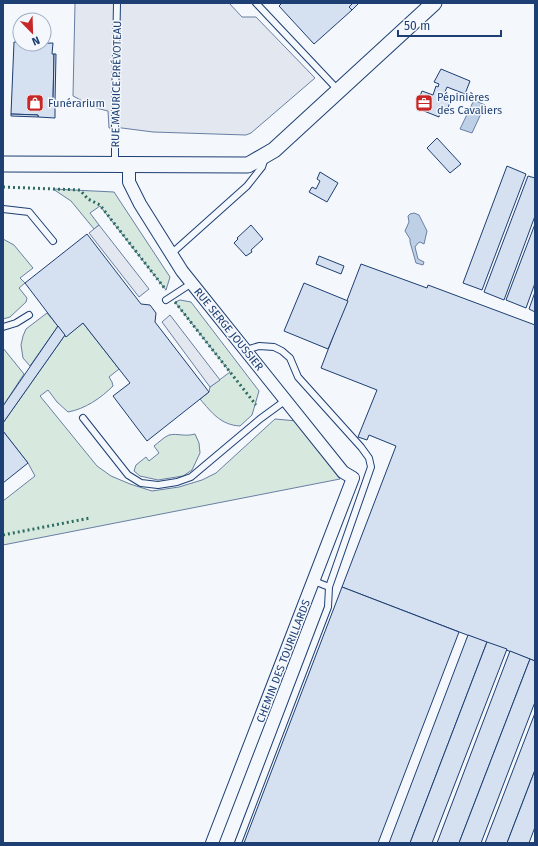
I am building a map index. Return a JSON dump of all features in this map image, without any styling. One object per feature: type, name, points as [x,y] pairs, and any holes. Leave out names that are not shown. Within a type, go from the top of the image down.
[{"type":"street","points":[[3,164],[248,165],[274,150],[434,3]]},
{"type":"street","name":"RUE SERGE JOUSSIER","points":[[122,165],[140,204],[182,271],[343,472],[353,478]]},
{"type":"street","name":"CHEMIN DES TOURILLARDS","points":[[212,843],[353,478]]},
{"type":"lane","name":"RUE MAURICE PRÉVOTEAU","points":[[118,3],[115,106],[122,165]]},
{"type":"lane","points":[[256,3],[339,91]]},
{"type":"lane","points":[[171,254],[247,186],[262,167],[266,154]]},
{"type":"lane","points":[[3,210],[29,212],[53,242]]},
{"type":"lane","points":[[166,300],[192,283]]},
{"type":"lane","points":[[3,327],[16,323],[29,315]]},
{"type":"lane","points":[[238,843],[328,607],[330,587],[371,467],[368,458],[361,447],[298,377],[290,358],[282,351],[274,348],[259,346],[246,350]]},
{"type":"lane","points":[[83,418],[128,476],[141,483],[158,485],[177,482],[191,477],[260,419],[286,400]]},
{"type":"lane","points":[[314,581],[330,587]]},
{"type":"shaded area","points":[[75,3],[229,3],[242,17],[256,17],[315,78],[251,133],[246,135],[153,132],[109,128],[108,111],[96,108],[73,96]]},
{"type":"shaded area","points":[[53,189],[114,192],[170,277],[166,290],[100,206],[90,213],[99,225],[94,229],[71,201]]},
{"type":"shaded area","points":[[99,225],[149,289],[139,297],[89,233]]},
{"type":"shaded area","points":[[3,239],[14,245],[33,268],[20,278],[25,283],[19,288],[27,298],[26,302],[10,317],[3,319]]},
{"type":"shaded area","points":[[180,300],[191,302],[259,391],[252,415],[240,426],[222,421],[200,399],[209,392],[210,387],[230,372],[175,302]]},
{"type":"shaded area","points":[[47,313],[58,326],[30,366],[23,358],[21,345],[23,336],[26,329]]},
{"type":"shaded area","points":[[170,315],[220,380],[210,387],[162,322]]},
{"type":"shaded area","points":[[83,323],[119,369],[109,377],[113,386],[92,402],[74,411],[68,412],[57,402],[48,390],[40,396],[97,466],[111,476],[152,491],[179,487],[202,480],[216,473],[275,419],[297,421],[340,479],[3,545],[3,501],[35,476],[28,463],[3,431],[3,423],[65,335],[66,336]]},
{"type":"shaded area","points":[[3,348],[24,374],[3,406]]},
{"type":"shaded area","points":[[195,434],[199,443],[200,453],[192,470],[183,476],[158,480],[140,476],[134,471],[136,465],[146,457],[149,461],[159,453],[154,446],[167,436]]},
{"type":"water","points":[[474,100],[485,105],[472,133],[460,129]]},
{"type":"water","points":[[414,213],[419,215],[427,231],[424,244],[420,242],[415,247],[418,259],[424,262],[423,265],[416,263],[410,239],[405,231],[409,222],[408,216]]},
{"type":"building","points":[[282,3],[353,3],[349,7],[352,10],[314,44],[279,6]]},
{"type":"building","points":[[353,3],[359,3],[352,10],[349,7]]},
{"type":"building","points":[[53,43],[53,101],[55,101],[55,118],[38,117],[38,115],[11,114],[14,52],[52,52]]},
{"type":"building","points":[[54,54],[56,54],[55,101],[53,101]]},
{"type":"building","points":[[441,69],[470,81],[465,94],[447,87],[442,99],[450,102],[446,114],[440,112],[439,117],[419,109],[421,102],[418,101],[422,91],[433,95],[436,86],[438,87],[439,84],[434,82]]},
{"type":"building","points":[[11,114],[38,115],[38,117],[11,116]]},
{"type":"building","points":[[437,138],[461,164],[450,173],[427,148]]},
{"type":"building","points":[[507,166],[526,174],[482,290],[463,283]]},
{"type":"building","points":[[320,172],[338,183],[327,202],[309,192],[312,187],[316,189],[320,181],[317,179]]},
{"type":"building","points":[[528,176],[535,178],[535,216],[504,300],[484,292]]},
{"type":"building","points":[[535,224],[535,283],[526,308],[506,300]]},
{"type":"building","points":[[251,225],[263,239],[251,250],[252,252],[246,256],[234,243],[238,239],[237,238]]},
{"type":"building","points":[[87,234],[141,304],[150,305],[156,313],[155,322],[209,392],[147,441],[113,396],[130,383],[83,323],[66,337],[25,283]]},
{"type":"building","points":[[319,256],[344,266],[341,274],[316,264]]},
{"type":"building","points":[[361,264],[427,288],[428,285],[535,325],[535,661],[342,587],[396,446],[369,435],[367,440],[358,437],[377,390],[321,368]]},
{"type":"building","points":[[304,283],[348,301],[328,349],[284,331]]},
{"type":"building","points":[[535,292],[535,312],[529,309]]},
{"type":"building","points":[[58,326],[65,335],[3,423],[3,406]]},
{"type":"building","points":[[3,431],[28,463],[3,483]]},
{"type":"building","points":[[342,587],[459,632],[378,843],[244,843]]},
{"type":"building","points":[[468,635],[487,642],[410,843],[389,843]]},
{"type":"building","points":[[487,642],[507,649],[432,843],[410,843]]},
{"type":"building","points":[[510,651],[530,659],[459,843],[437,843]]},
{"type":"building","points":[[530,659],[535,661],[535,702],[481,843],[459,843]]},
{"type":"building","points":[[535,713],[535,770],[507,843],[485,843]]},
{"type":"building","points":[[535,770],[535,827],[529,843],[507,843]]},
{"type":"hedge","points":[[3,187],[80,190],[88,199],[100,205],[166,290]]},
{"type":"hedge","points":[[175,302],[256,405]]},
{"type":"hedge","points":[[3,535],[90,518]]},
{"type":"place","name":"Funérarium","points":[[35,103]]},
{"type":"place","name":"Pépinières des Cavaliers","points":[[424,103]]}]
